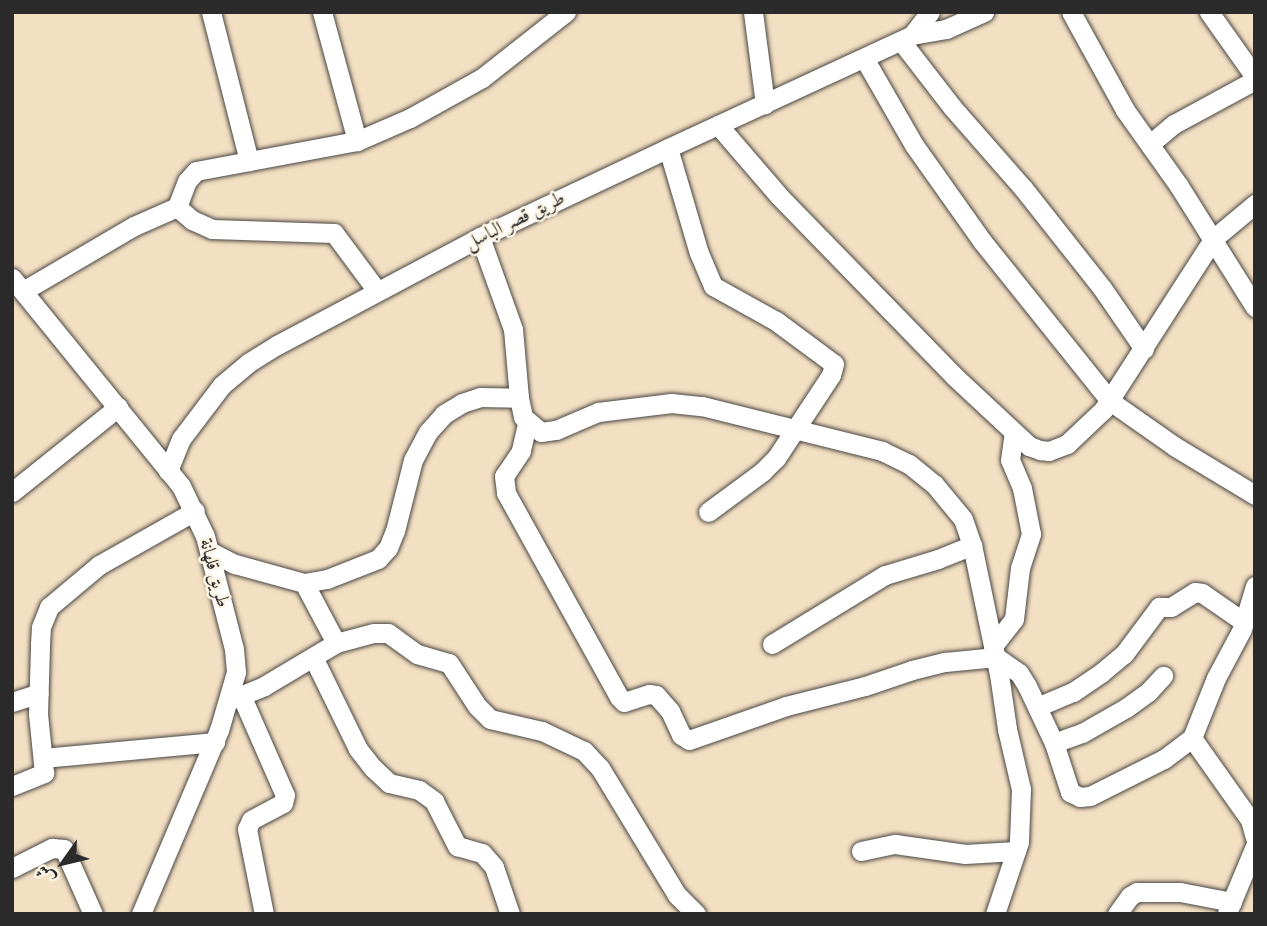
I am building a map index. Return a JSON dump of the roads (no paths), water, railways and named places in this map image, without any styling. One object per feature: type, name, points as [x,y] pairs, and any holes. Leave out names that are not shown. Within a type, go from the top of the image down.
[{"type":"street","points":[[211,12],[249,161]]},
{"type":"street","points":[[322,12],[357,141]]},
{"type":"street","points":[[18,284],[177,207],[187,181],[196,171],[357,141],[410,118],[482,78],[566,12]]},
{"type":"street","points":[[753,12],[765,104]]},
{"type":"street","name":"طريق قصر الباسل","points":[[906,38],[930,12]]},
{"type":"street","name":"طريق قصر الباسل","points":[[168,471],[181,439],[200,411],[222,385],[248,363],[480,237],[906,38],[946,29],[984,12]]},
{"type":"street","points":[[1071,12],[1125,110],[1252,297]]},
{"type":"street","points":[[1150,144],[1174,124],[1255,79],[1209,12]]},
{"type":"street","points":[[906,38],[952,107],[1023,188],[1102,288],[1144,349]]},
{"type":"street","points":[[864,58],[914,145],[982,241],[1110,401],[1174,446],[1255,495]]},
{"type":"street","points":[[718,125],[779,197],[1014,433],[1029,446],[1049,451],[1058,449],[1078,436],[1110,401],[1213,239],[1255,204]]},
{"type":"street","points":[[668,148],[699,253],[713,286],[776,321],[834,364],[797,428],[762,472],[708,512]]},
{"type":"street","points":[[177,207],[192,220],[212,229],[334,233],[377,291]]},
{"type":"street","points":[[480,237],[513,330],[519,398],[527,424],[521,451],[504,476],[506,493],[619,697],[624,702],[649,694],[656,695],[670,711],[685,738],[696,738],[786,706],[865,687],[912,670],[994,651],[1014,620],[1020,568],[1031,534],[1023,488],[1010,460],[1014,433]]},
{"type":"street","name":"طريق قلهانة","points":[[18,284],[118,407],[195,510],[209,551],[234,649],[235,698],[141,914]]},
{"type":"street","points":[[209,551],[235,564],[304,583],[327,579],[366,565],[384,554],[400,514],[413,460],[428,432],[444,414],[462,403],[480,397],[519,398]]},
{"type":"street","points":[[527,424],[541,432],[555,430],[598,412],[671,402],[702,406],[882,451],[909,464],[950,501],[968,529],[972,545],[1021,789],[1021,818],[1016,851],[995,914]]},
{"type":"street","points":[[12,492],[118,407]]},
{"type":"street","points":[[12,786],[44,773],[38,693],[41,627],[49,607],[99,565],[195,510]]},
{"type":"street","points":[[772,644],[885,575],[938,559],[972,545]]},
{"type":"street","points":[[304,583],[336,643]]},
{"type":"street","points":[[994,651],[1019,673],[1054,743],[1070,792],[1080,797],[1090,796],[1164,759],[1192,738],[1216,678],[1247,629],[1255,586]]},
{"type":"street","points":[[1037,707],[1073,692],[1101,673],[1125,654],[1157,608],[1171,607],[1195,592],[1247,629]]},
{"type":"street","points":[[264,914],[247,828],[251,820],[283,803],[285,795],[235,698],[264,686],[336,643],[374,633],[388,633],[418,654],[449,663],[477,706],[489,719],[542,731],[584,751],[600,768],[677,895],[696,914]]},
{"type":"street","points":[[313,657],[358,748],[373,768],[389,783],[428,795],[457,846],[482,853],[494,867],[510,914]]},
{"type":"street","points":[[1054,743],[1082,733],[1126,708],[1149,691],[1163,676]]},
{"type":"street","points":[[12,702],[38,693]]},
{"type":"street","points":[[1192,738],[1244,810],[1255,837]]},
{"type":"street","points":[[43,758],[215,742]]},
{"type":"street","points":[[861,851],[895,844],[955,854],[1016,851]]},
{"type":"street","points":[[1117,914],[1130,896],[1137,892],[1180,892],[1229,908],[1255,846]]},
{"type":"street","points":[[12,868],[52,848],[64,849],[93,914]]}]
